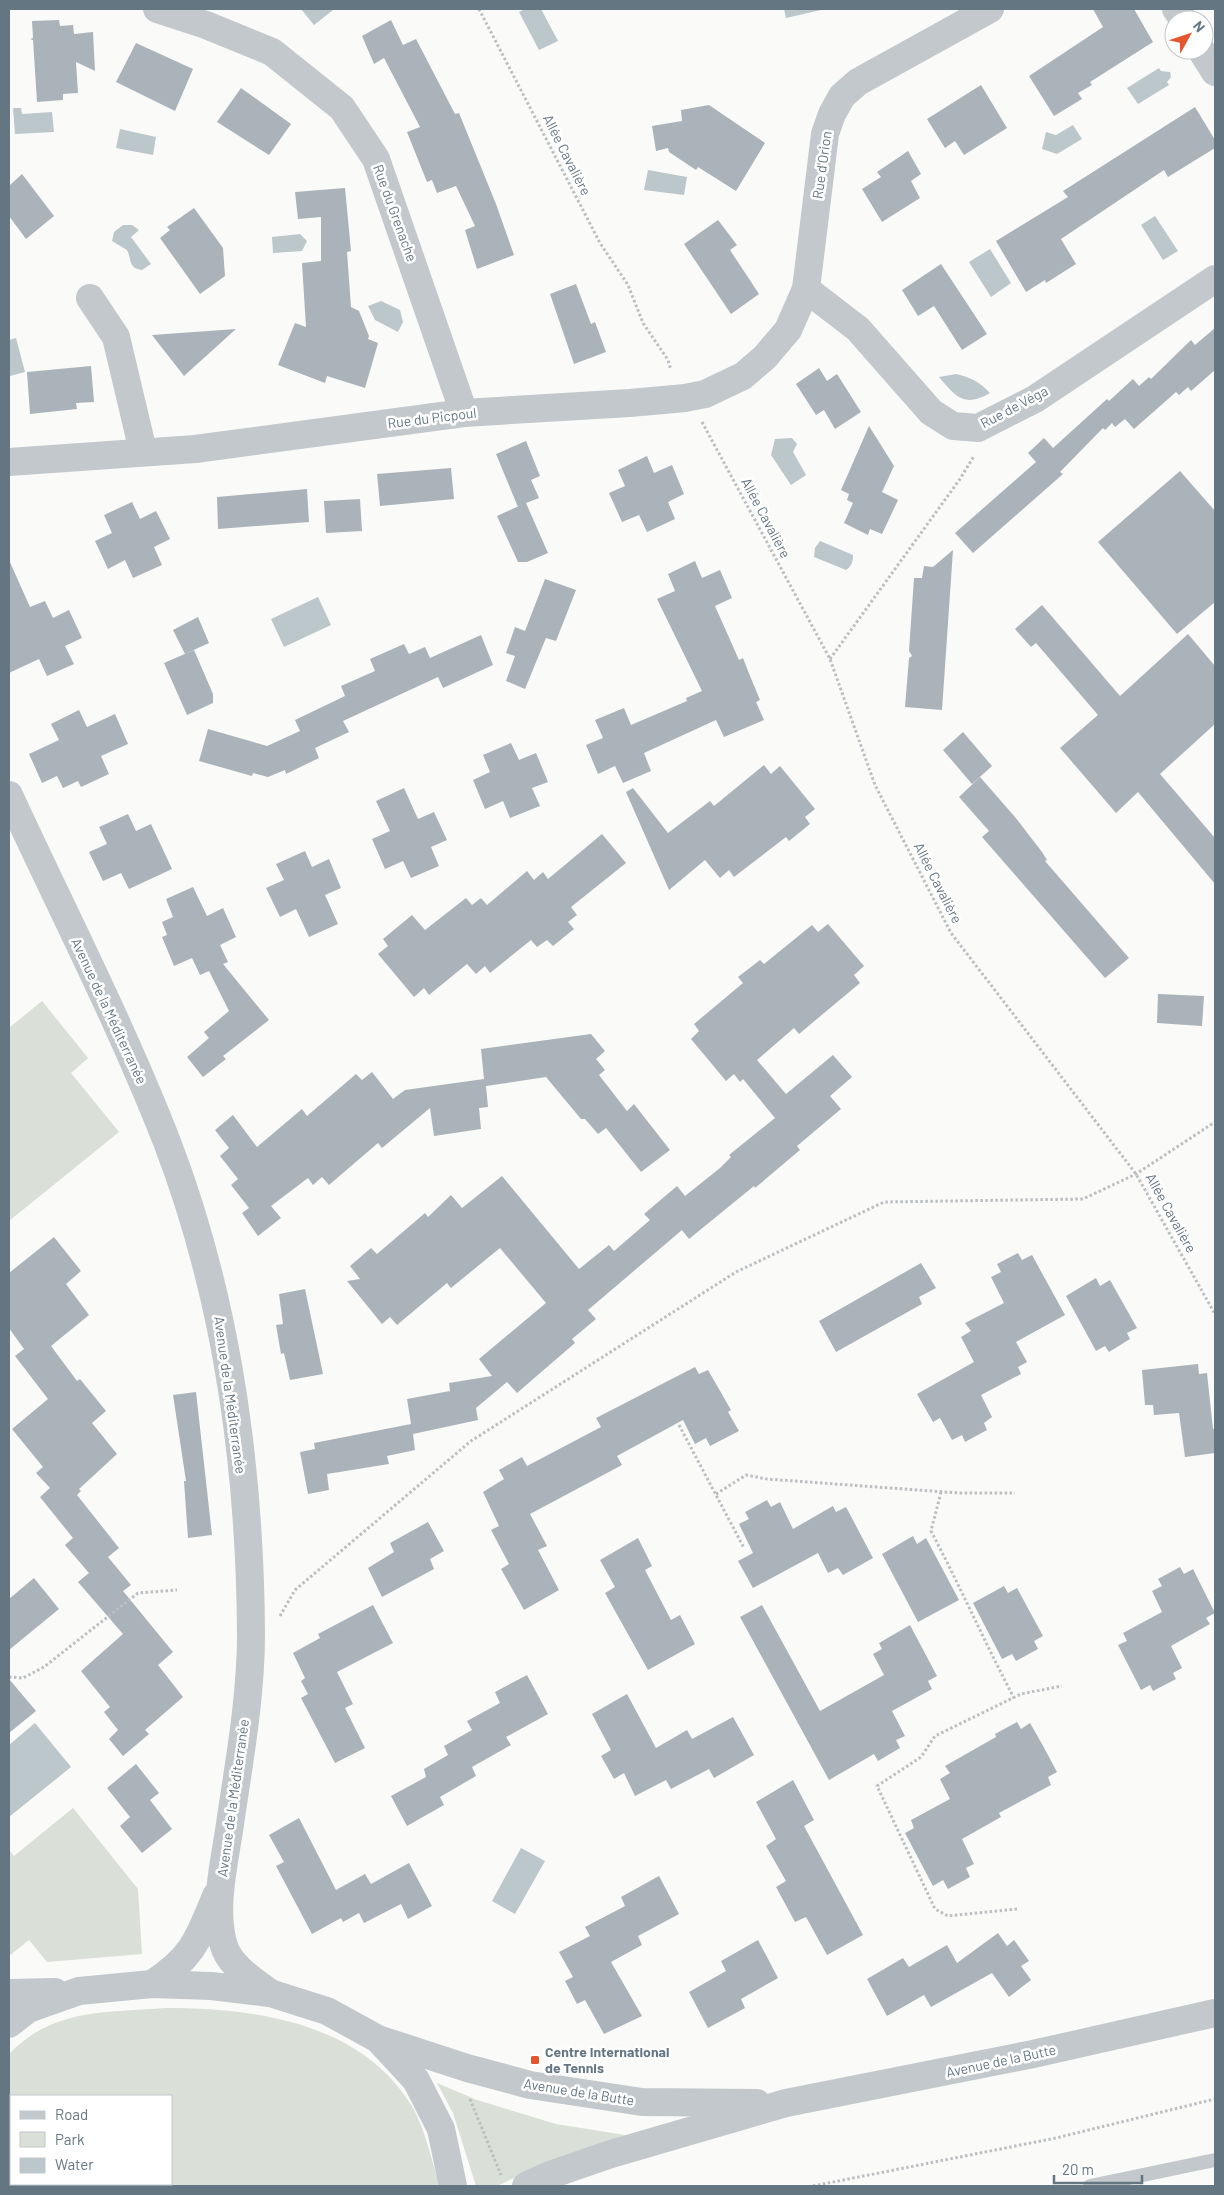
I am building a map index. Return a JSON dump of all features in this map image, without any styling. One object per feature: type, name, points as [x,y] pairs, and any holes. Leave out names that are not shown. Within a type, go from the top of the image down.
[{"type":"street","name":"Rue du Grenache","points":[[157,9],[206,25],[272,52],[342,108],[376,159],[464,413]]},
{"type":"street","name":"Rue d'Orion","points":[[806,289],[825,134],[832,114],[842,96],[876,70],[990,9]]},
{"type":"street","points":[[1207,60],[1215,72]]},
{"type":"street","name":"Rue de Véga","points":[[806,289],[858,329],[931,412],[953,426],[978,428],[1035,399],[1215,278]]},
{"type":"street","name":"Rue du Picpoul","points":[[9,462],[142,451],[195,449],[464,413],[630,403],[685,398],[705,394],[743,376],[765,357],[788,330],[806,289]]},
{"type":"street","points":[[90,298],[116,337],[142,451]]},
{"type":"street","name":"Avenue de la Méditerranée","points":[[9,797],[138,1074],[167,1143],[202,1252],[218,1312],[235,1420],[249,1536],[251,1638],[245,1710],[220,1886],[220,1933],[226,1953],[240,1970],[270,1993]]},
{"type":"street","name":"Avenue de la Méditerranée","points":[[152,1984],[175,1969],[197,1942],[220,1886]]},
{"type":"street","points":[[9,1993],[79,1991],[152,1984],[211,1986],[270,1993],[327,2011],[378,2039],[416,2080],[441,2129],[453,2186]]},
{"type":"street","points":[[9,2024],[28,2009],[79,1991]]},
{"type":"street","name":"Avenue de la Butte","points":[[515,2184],[786,2103],[1005,2060],[1215,2013]]},
{"type":"street","name":"Avenue de la Butte","points":[[378,2039],[467,2068],[530,2085],[642,2102],[786,2103]]},
{"type":"lane","points":[[1090,2186],[1215,2160]]},
{"type":"path","name":"Allée Cavalière","points":[[479,9],[600,244],[628,285],[643,324],[668,360]]},
{"type":"path","name":"Allée Cavalière","points":[[704,426],[830,659],[875,785],[951,933],[1136,1174],[1215,1314]]},
{"type":"path","points":[[830,659],[974,458],[978,428]]},
{"type":"path","points":[[251,1638],[269,1636],[294,1590],[471,1440],[736,1272],[884,1202],[1083,1198],[1136,1174],[1215,1122]]},
{"type":"path","points":[[679,1425],[744,1548]]},
{"type":"path","points":[[716,1494],[746,1475],[768,1479],[941,1492],[1015,1493]]},
{"type":"path","points":[[941,1492],[931,1531],[961,1587],[984,1640],[1014,1698]]},
{"type":"path","points":[[9,1677],[23,1678],[44,1667],[138,1593],[176,1590]]},
{"type":"path","points":[[1017,1909],[948,1916],[936,1909],[877,1786],[921,1757],[935,1736],[1014,1698],[1062,1686]]},
{"type":"path","points":[[467,2068],[464,2084],[515,2184]]},
{"type":"path","points":[[813,2186],[1056,2138],[1215,2099]]},
{"type":"green space","points":[[42,1001],[88,1058],[71,1073],[119,1132],[9,1221],[9,1028]]},
{"type":"green space","points":[[73,1808],[138,1889],[142,1954],[47,1962],[29,1940],[9,1956],[9,1850],[14,1856]]},
{"type":"green space","points":[[165,2008],[235,2012],[270,2017],[304,2026],[336,2039],[365,2056],[391,2079],[413,2108],[421,2124],[438,2180],[438,2186],[10,2186],[9,2054],[26,2039],[44,2028],[81,2016]]},
{"type":"green space","points":[[437,2083],[477,2100],[556,2124],[625,2135],[544,2164],[497,2186],[476,2186],[453,2113]]},
{"type":"water","points":[[301,9],[333,9],[333,10],[314,25]]},
{"type":"water","points":[[525,9],[541,9],[558,41],[539,50],[519,12]]},
{"type":"water","points":[[784,9],[821,9],[821,10],[786,18]]},
{"type":"water","points":[[1159,68],[1161,71],[1170,72],[1171,77],[1167,82],[1169,85],[1138,104],[1127,88]]},
{"type":"water","points":[[13,108],[21,108],[22,114],[52,112],[54,132],[15,134]]},
{"type":"water","points":[[1073,125],[1082,139],[1057,154],[1042,149],[1046,132],[1056,135]]},
{"type":"water","points":[[120,129],[156,137],[153,155],[116,148]]},
{"type":"water","points":[[648,170],[687,177],[684,195],[644,190]]},
{"type":"water","points":[[1155,216],[1178,251],[1163,260],[1141,225]]},
{"type":"water","points":[[123,225],[132,225],[139,230],[131,237],[151,264],[142,270],[132,265],[127,250],[112,241],[114,232]]},
{"type":"water","points":[[300,234],[307,241],[302,251],[273,253],[272,237]]},
{"type":"water","points":[[990,249],[1011,283],[991,297],[969,262]]},
{"type":"water","points":[[381,301],[400,310],[403,322],[398,332],[375,320],[368,306]]},
{"type":"water","points":[[16,338],[25,372],[10,376],[9,340]]},
{"type":"water","points":[[956,374],[974,381],[990,393],[973,400],[961,398],[950,390],[939,377]]},
{"type":"water","points":[[792,438],[797,444],[793,452],[806,475],[791,485],[771,455],[775,439]]},
{"type":"water","points":[[820,541],[853,555],[850,567],[846,570],[814,557],[815,548]]},
{"type":"water","points":[[318,597],[331,625],[284,647],[271,619]]},
{"type":"water","points":[[35,1723],[71,1767],[9,1817],[9,1745]]},
{"type":"water","points":[[521,1848],[545,1861],[515,1914],[492,1901]]},
{"type":"building","points":[[1093,9],[1134,9],[1153,42],[1090,82],[1092,85],[1078,93],[1082,99],[1054,116],[1029,76],[1103,27]]},
{"type":"building","points":[[59,20],[60,26],[73,25],[74,34],[93,32],[95,71],[76,62],[78,93],[63,94],[63,100],[37,102],[33,40],[30,39],[33,38],[32,21]]},
{"type":"building","points":[[391,20],[403,45],[416,39],[455,114],[459,113],[496,204],[514,255],[477,269],[465,230],[475,226],[456,186],[437,193],[432,180],[427,182],[407,132],[420,127],[384,58],[374,64],[362,36]]},
{"type":"building","points":[[136,43],[193,69],[175,111],[116,82]]},
{"type":"building","points":[[981,85],[1007,128],[964,155],[955,141],[945,148],[927,119]]},
{"type":"building","points":[[241,88],[291,124],[269,155],[217,122]]},
{"type":"building","points":[[709,105],[765,143],[736,191],[698,167],[696,170],[669,152],[668,148],[656,151],[652,126],[682,121],[681,110]]},
{"type":"building","points":[[1195,107],[1215,140],[1215,148],[1168,177],[1164,170],[1061,239],[1076,264],[1046,283],[1045,280],[1026,292],[996,241],[1068,197],[1063,191]]},
{"type":"building","points":[[908,151],[921,174],[911,181],[920,198],[882,222],[862,189],[881,177],[877,172]]},
{"type":"building","points":[[22,174],[54,216],[26,239],[9,216],[9,186]]},
{"type":"building","points":[[345,188],[351,251],[347,252],[351,307],[359,311],[369,336],[368,339],[378,343],[365,388],[327,376],[325,383],[278,365],[295,323],[306,327],[302,263],[321,261],[321,217],[298,219],[295,192]]},
{"type":"building","points":[[194,208],[223,248],[225,276],[200,294],[160,238],[170,230],[167,227]]},
{"type":"building","points":[[718,220],[737,245],[730,250],[759,294],[731,314],[684,244]]},
{"type":"building","points":[[941,264],[987,334],[962,350],[934,306],[918,316],[902,290]]},
{"type":"building","points":[[576,284],[591,324],[595,322],[606,352],[574,364],[550,294]]},
{"type":"building","points":[[1215,328],[1215,370],[1191,391],[1188,387],[1179,395],[1176,392],[1134,429],[1125,419],[1115,427],[1112,423],[1105,430],[1103,428],[1060,472],[1063,474],[973,553],[955,533],[1036,462],[1028,453],[1044,438],[1053,448],[1107,399],[1109,401],[1133,379],[1139,386],[1149,377],[1151,379],[1191,340],[1195,345]]},
{"type":"building","points":[[236,329],[184,376],[152,335]]},
{"type":"building","points":[[91,366],[94,402],[76,403],[77,409],[30,414],[27,372]]},
{"type":"building","points":[[819,368],[827,381],[837,374],[861,412],[835,429],[824,410],[816,415],[796,384]]},
{"type":"building","points":[[869,426],[894,466],[882,492],[898,500],[882,534],[870,529],[868,535],[844,523],[853,503],[847,500],[849,494],[841,490]]},
{"type":"building","points":[[526,441],[540,476],[531,480],[539,498],[526,503],[548,553],[527,562],[518,562],[497,516],[518,506],[496,454]]},
{"type":"building","points":[[647,456],[654,473],[672,465],[684,494],[668,502],[675,519],[647,532],[639,515],[622,522],[609,493],[625,486],[618,470]]},
{"type":"building","points":[[451,468],[454,499],[380,506],[377,474]]},
{"type":"building","points":[[1180,471],[1215,511],[1215,602],[1177,634],[1098,542]]},
{"type":"building","points":[[307,489],[309,522],[218,529],[217,497]]},
{"type":"building","points":[[360,499],[362,531],[326,533],[324,501]]},
{"type":"building","points":[[132,502],[140,519],[156,511],[170,539],[154,547],[162,565],[133,578],[125,560],[108,569],[95,541],[112,533],[104,515]]},
{"type":"building","points":[[953,550],[942,710],[905,707],[909,658],[912,656],[909,651],[914,578],[922,578],[924,566],[933,567]]},
{"type":"building","points":[[9,560],[30,607],[45,601],[53,618],[69,610],[82,638],[65,646],[74,664],[47,676],[39,659],[9,673]]},
{"type":"building","points":[[695,561],[702,578],[720,570],[732,598],[715,606],[739,660],[743,658],[760,700],[756,702],[764,720],[724,737],[716,720],[644,753],[651,771],[623,783],[615,766],[598,774],[586,745],[603,738],[595,720],[624,708],[631,725],[687,701],[686,698],[702,691],[657,599],[675,591],[668,574]]},
{"type":"building","points":[[545,579],[576,590],[556,641],[546,638],[525,689],[506,681],[515,656],[506,653],[515,627],[525,631]]},
{"type":"building","points":[[1042,605],[1120,696],[1188,634],[1215,666],[1215,724],[1160,774],[1215,838],[1215,884],[1138,792],[1116,813],[1060,748],[1098,715],[1036,643],[1031,647],[1015,629]]},
{"type":"building","points":[[198,617],[209,643],[185,654],[173,630]]},
{"type":"building","points":[[481,635],[493,665],[443,688],[438,677],[343,721],[349,732],[315,748],[319,758],[286,774],[285,770],[268,777],[253,773],[252,776],[199,761],[208,729],[267,746],[300,731],[295,720],[345,696],[341,686],[375,671],[370,659],[404,644],[409,654],[425,647],[430,658]]},
{"type":"building","points":[[194,650],[213,694],[213,703],[187,715],[164,663]]},
{"type":"building","points":[[79,710],[87,727],[115,714],[128,744],[101,756],[109,774],[81,787],[78,781],[63,788],[57,776],[42,783],[29,754],[59,740],[51,724]]},
{"type":"building","points":[[963,732],[992,766],[972,784],[943,750]]},
{"type":"building","points":[[511,743],[519,760],[536,753],[548,782],[532,788],[540,806],[510,818],[503,801],[485,809],[473,780],[490,772],[483,755]]},
{"type":"building","points":[[764,765],[771,774],[780,766],[815,809],[805,817],[810,824],[789,841],[786,837],[734,877],[729,870],[720,878],[705,860],[669,890],[626,792],[633,788],[668,833],[710,801],[714,806]]},
{"type":"building","points":[[980,777],[1015,817],[1042,852],[1047,860],[1045,861],[1129,958],[1105,978],[982,837],[989,831],[959,797]]},
{"type":"building","points":[[404,788],[418,819],[434,812],[447,840],[431,847],[439,866],[411,878],[403,861],[385,869],[372,839],[390,831],[376,801]]},
{"type":"building","points":[[128,814],[136,831],[151,824],[172,869],[129,889],[121,873],[103,881],[89,852],[107,844],[99,827]]},
{"type":"building","points":[[602,834],[626,863],[571,907],[577,915],[568,922],[574,929],[553,946],[547,940],[537,947],[531,940],[490,973],[485,966],[476,974],[467,964],[429,995],[424,988],[414,997],[378,954],[388,946],[383,939],[412,915],[425,930],[466,898],[472,905],[481,898],[487,905],[527,871],[534,880],[543,872],[548,879]]},
{"type":"building","points":[[305,851],[312,867],[329,859],[341,888],[325,895],[338,924],[309,937],[296,909],[280,917],[266,888],[284,880],[276,864]]},
{"type":"building","points":[[193,887],[207,916],[223,908],[236,937],[220,945],[228,962],[223,964],[269,1020],[223,1056],[226,1059],[203,1077],[187,1057],[209,1038],[204,1032],[229,1011],[209,971],[200,975],[192,958],[174,966],[162,937],[167,935],[162,922],[173,917],[166,899]]},
{"type":"building","points":[[828,924],[864,966],[854,975],[860,983],[799,1034],[794,1028],[757,1060],[786,1094],[833,1055],[852,1077],[830,1096],[841,1109],[797,1146],[800,1150],[755,1188],[754,1186],[689,1239],[682,1230],[588,1310],[596,1319],[572,1339],[575,1343],[517,1393],[507,1382],[476,1408],[478,1420],[413,1434],[415,1450],[387,1456],[389,1464],[327,1474],[329,1490],[308,1494],[300,1452],[315,1449],[314,1443],[411,1424],[407,1399],[450,1391],[449,1383],[492,1376],[479,1359],[546,1303],[500,1248],[451,1288],[447,1283],[397,1325],[390,1317],[382,1324],[347,1281],[360,1279],[350,1266],[371,1248],[377,1254],[425,1213],[428,1217],[451,1195],[462,1208],[502,1176],[579,1269],[609,1245],[614,1251],[650,1220],[644,1214],[677,1186],[685,1196],[720,1168],[731,1157],[729,1155],[775,1118],[743,1079],[740,1082],[734,1074],[726,1081],[691,1039],[699,1031],[694,1024],[743,983],[738,977],[760,960],[764,964],[812,925],[818,932]]},
{"type":"building","points":[[1158,994],[1204,996],[1202,1026],[1157,1023]]},
{"type":"building","points":[[591,1034],[605,1051],[596,1059],[605,1070],[599,1075],[627,1111],[634,1104],[670,1150],[641,1172],[606,1128],[598,1134],[585,1119],[581,1119],[546,1077],[486,1086],[488,1107],[479,1108],[481,1129],[434,1136],[430,1108],[382,1148],[378,1143],[329,1185],[322,1177],[313,1185],[308,1178],[271,1206],[281,1218],[258,1236],[242,1213],[249,1208],[231,1185],[238,1179],[220,1156],[229,1148],[215,1130],[233,1115],[257,1147],[302,1109],[307,1116],[356,1074],[362,1080],[372,1072],[393,1099],[405,1090],[484,1079],[481,1049]]},
{"type":"building","points":[[54,1237],[81,1271],[66,1284],[89,1315],[51,1346],[77,1381],[80,1379],[106,1411],[92,1423],[117,1454],[79,1489],[81,1491],[77,1495],[119,1548],[108,1557],[131,1585],[123,1591],[173,1652],[158,1665],[183,1697],[145,1730],[149,1734],[123,1756],[109,1739],[118,1730],[104,1712],[110,1707],[81,1671],[123,1634],[78,1582],[89,1573],[65,1545],[73,1538],[40,1497],[50,1488],[36,1473],[43,1467],[12,1429],[48,1399],[15,1356],[24,1349],[9,1328],[9,1273]]},
{"type":"building","points":[[1018,1253],[1022,1260],[1032,1255],[1065,1315],[1016,1342],[1027,1362],[1018,1367],[1021,1374],[981,1395],[992,1417],[984,1423],[987,1430],[965,1442],[962,1435],[952,1440],[940,1418],[933,1422],[917,1394],[974,1362],[961,1337],[971,1331],[965,1323],[1004,1303],[991,1277],[1001,1272],[997,1264]]},
{"type":"building","points":[[921,1263],[936,1288],[919,1297],[922,1304],[836,1352],[819,1321]]},
{"type":"building","points":[[1096,1278],[1100,1286],[1110,1280],[1137,1328],[1127,1333],[1130,1339],[1109,1352],[1105,1346],[1096,1351],[1066,1296]]},
{"type":"building","points":[[305,1289],[323,1374],[290,1380],[284,1353],[281,1354],[276,1325],[283,1324],[279,1294]]},
{"type":"building","points":[[1198,1364],[1199,1374],[1207,1373],[1213,1429],[1215,1428],[1215,1453],[1185,1457],[1179,1413],[1154,1415],[1153,1405],[1145,1405],[1142,1370]]},
{"type":"building","points":[[695,1367],[699,1374],[708,1370],[731,1410],[728,1412],[739,1431],[710,1446],[706,1438],[695,1444],[683,1420],[617,1456],[622,1465],[530,1514],[547,1546],[538,1550],[559,1590],[524,1610],[501,1569],[509,1564],[491,1530],[499,1526],[483,1492],[504,1479],[499,1470],[522,1457],[527,1466],[601,1427],[596,1418]]},
{"type":"building","points":[[196,1392],[212,1535],[188,1538],[184,1481],[186,1481],[173,1395]]},
{"type":"building","points":[[767,1500],[771,1507],[780,1502],[793,1529],[833,1506],[836,1512],[846,1507],[873,1558],[843,1575],[838,1568],[828,1573],[818,1553],[753,1588],[738,1561],[753,1553],[739,1524],[749,1519],[745,1512]]},
{"type":"building","points":[[428,1522],[444,1551],[430,1559],[434,1569],[382,1597],[368,1568],[394,1552],[390,1543]]},
{"type":"building","points":[[913,1536],[917,1544],[926,1538],[959,1600],[918,1622],[882,1554]]},
{"type":"building","points":[[638,1538],[652,1566],[645,1570],[671,1620],[680,1615],[695,1644],[648,1670],[605,1593],[615,1587],[600,1560]]},
{"type":"building","points":[[1180,1567],[1184,1574],[1193,1569],[1215,1613],[1206,1618],[1210,1624],[1171,1646],[1182,1668],[1173,1673],[1176,1679],[1153,1691],[1150,1685],[1141,1690],[1118,1645],[1127,1641],[1123,1633],[1162,1612],[1152,1591],[1162,1586],[1158,1579]]},
{"type":"building","points":[[34,1578],[59,1609],[9,1650],[9,1599]]},
{"type":"building","points":[[1004,1586],[1008,1593],[1017,1588],[1043,1636],[1034,1641],[1038,1649],[1016,1661],[1012,1654],[1002,1659],[973,1603]]},
{"type":"building","points":[[373,1605],[393,1643],[337,1672],[353,1704],[345,1708],[365,1748],[335,1763],[301,1698],[308,1694],[301,1681],[305,1678],[293,1653],[320,1638],[318,1634]]},
{"type":"building","points":[[762,1605],[820,1711],[884,1675],[873,1654],[882,1649],[879,1643],[910,1625],[937,1676],[928,1681],[932,1689],[892,1711],[905,1736],[896,1740],[900,1748],[878,1761],[874,1754],[829,1780],[740,1617]]},
{"type":"building","points":[[527,1675],[548,1714],[506,1737],[511,1745],[472,1767],[476,1776],[440,1797],[444,1805],[407,1826],[391,1796],[426,1777],[424,1769],[448,1755],[444,1746],[472,1730],[467,1721],[500,1703],[495,1692]]},
{"type":"building","points":[[9,1679],[36,1711],[9,1733]]},
{"type":"building","points":[[627,1694],[656,1748],[687,1730],[692,1739],[733,1717],[754,1755],[714,1778],[709,1769],[671,1789],[666,1780],[635,1796],[624,1773],[614,1779],[601,1756],[611,1750],[592,1714]]},
{"type":"building","points":[[1017,1722],[1021,1729],[1030,1723],[1042,1744],[1057,1772],[1048,1777],[1051,1785],[999,1813],[1001,1817],[962,1839],[974,1864],[966,1868],[970,1877],[948,1889],[943,1880],[933,1886],[905,1833],[914,1828],[911,1820],[950,1799],[940,1779],[950,1773],[945,1766],[996,1737],[995,1734]]},
{"type":"building","points":[[136,1764],[159,1793],[150,1800],[172,1829],[142,1853],[120,1826],[130,1817],[107,1788]]},
{"type":"building","points":[[793,1780],[814,1820],[804,1826],[863,1935],[827,1955],[806,1917],[795,1922],[776,1887],[786,1881],[766,1846],[776,1839],[756,1802]]},
{"type":"building","points":[[299,1818],[336,1890],[365,1874],[371,1884],[409,1863],[432,1906],[408,1919],[401,1904],[364,1923],[359,1913],[343,1922],[341,1918],[312,1934],[276,1866],[284,1862],[269,1835]]},
{"type":"building","points":[[659,1876],[679,1914],[638,1936],[642,1945],[611,1962],[642,2016],[604,2034],[585,2000],[577,2004],[565,1981],[573,1977],[559,1952],[590,1936],[585,1927],[625,1906],[621,1897]]},
{"type":"building","points":[[998,1933],[1007,1946],[1014,1940],[1029,1961],[1021,1966],[1031,1980],[1009,1997],[992,1973],[931,2007],[924,1995],[887,2016],[867,1979],[903,1958],[909,1967],[947,1945],[957,1963]]},
{"type":"building","points":[[758,1940],[778,1978],[741,1999],[745,2008],[708,2028],[689,1992],[726,1971],[721,1961]]},
{"type":"place","name":"Centre International de Tennis","points":[[535,2060]]}]
